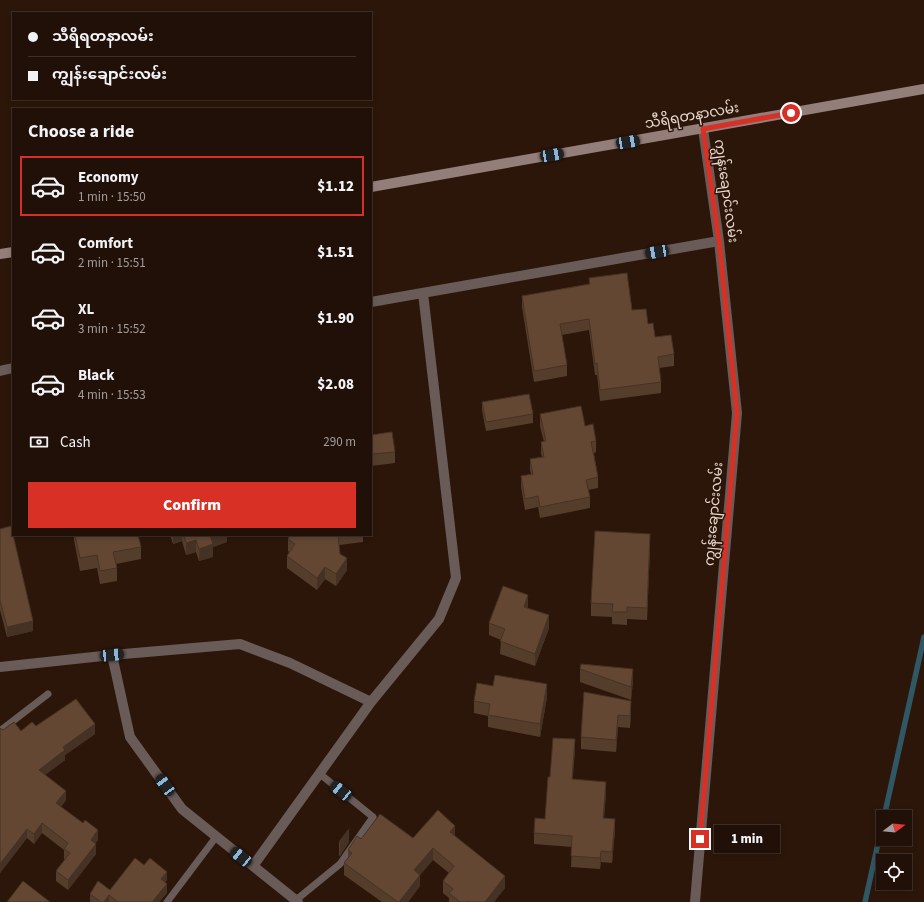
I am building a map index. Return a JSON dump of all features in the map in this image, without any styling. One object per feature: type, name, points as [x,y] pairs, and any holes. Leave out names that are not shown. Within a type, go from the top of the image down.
[{"type":"main road","name":"သီရိရတနာလမ်း","points":[[372,187],[924,89]]},
{"type":"main road","points":[[0,254],[12,252]]},
{"type":"street","name":"ကျွန်းချောင်းလမ်း","points":[[695,902],[737,413],[719,241],[703,129]]},
{"type":"street","points":[[372,302],[719,241]]},
{"type":"street","points":[[253,866],[371,702],[439,618],[456,578],[423,293]]},
{"type":"street","points":[[0,371],[12,368]]},
{"type":"street","points":[[0,667],[112,655],[240,644],[290,663],[371,702]]},
{"type":"street","points":[[112,655],[130,737],[182,809],[297,901]]},
{"type":"lane","points":[[0,731],[48,694]]},
{"type":"lane","points":[[297,901],[340,864],[373,817],[320,774]]},
{"type":"lane","points":[[167,902],[216,837]]},
{"type":"building","points":[[627,273],[632,310],[646,309],[648,324],[653,323],[655,337],[671,335],[674,354],[658,357],[661,382],[600,390],[589,319],[560,324],[567,365],[534,371],[522,296],[590,284],[589,278]]},
{"type":"building","points":[[529,394],[533,414],[486,422],[482,402]]},
{"type":"building","points":[[581,406],[585,426],[593,424],[596,441],[591,442],[598,477],[586,480],[590,497],[540,507],[538,496],[525,499],[521,476],[533,474],[530,459],[544,457],[541,442],[546,441],[540,414]]},
{"type":"building","points":[[392,432],[395,452],[372,454],[372,435]]},
{"type":"building","points":[[11,526],[12,536],[13,536],[33,621],[7,627],[0,600],[0,529]]},
{"type":"building","points":[[595,531],[650,534],[647,608],[627,607],[627,612],[612,612],[613,604],[591,603]]},
{"type":"building","points":[[75,536],[138,536],[141,547],[113,552],[117,568],[100,571],[97,555],[80,558]]},
{"type":"building","points":[[184,536],[210,536],[213,544],[199,549],[196,540],[186,543]]},
{"type":"building","points":[[290,536],[338,536],[340,554],[347,558],[336,574],[325,567],[317,578],[287,556],[295,544],[288,539]]},
{"type":"building","points":[[503,586],[528,595],[524,607],[549,615],[535,654],[500,641],[505,629],[489,623]]},
{"type":"building","points":[[581,664],[633,669],[631,687],[580,669]]},
{"type":"building","points":[[495,675],[547,684],[540,724],[488,715],[490,704],[474,701],[477,683],[493,686]]},
{"type":"building","points":[[584,692],[631,701],[630,716],[618,715],[616,740],[581,737]]},
{"type":"building","points":[[76,699],[95,724],[63,747],[65,750],[39,770],[66,791],[56,803],[83,823],[85,820],[98,830],[91,840],[96,844],[68,880],[56,871],[70,853],[64,849],[68,843],[42,823],[34,834],[27,829],[0,864],[0,728],[3,730],[14,722],[21,731],[32,722],[36,726]]},
{"type":"building","points":[[553,738],[575,739],[572,779],[606,782],[603,818],[615,819],[612,852],[601,851],[600,858],[571,856],[572,836],[534,833],[535,818],[545,819]]},
{"type":"building","points":[[438,810],[455,826],[450,832],[505,876],[485,902],[460,902],[449,893],[453,889],[443,881],[454,866],[433,848],[414,870],[420,875],[399,902],[344,863],[352,853],[348,850],[357,836],[361,839],[380,814],[413,838]]},
{"type":"building","points":[[349,829],[340,843],[339,842]]},
{"type":"building","points":[[135,858],[144,865],[150,858],[167,872],[161,879],[167,884],[152,902],[118,902],[109,895],[104,902],[101,902],[90,894],[98,881],[110,890]]},
{"type":"building","points":[[23,881],[50,902],[7,902]]},
{"type":"waterway","points":[[886,810],[924,637]]},
{"type":"waterway","points":[[865,902],[877,846]]},
{"type":"route","points":[[700,839],[737,413],[719,241],[703,129],[791,113]]}]
